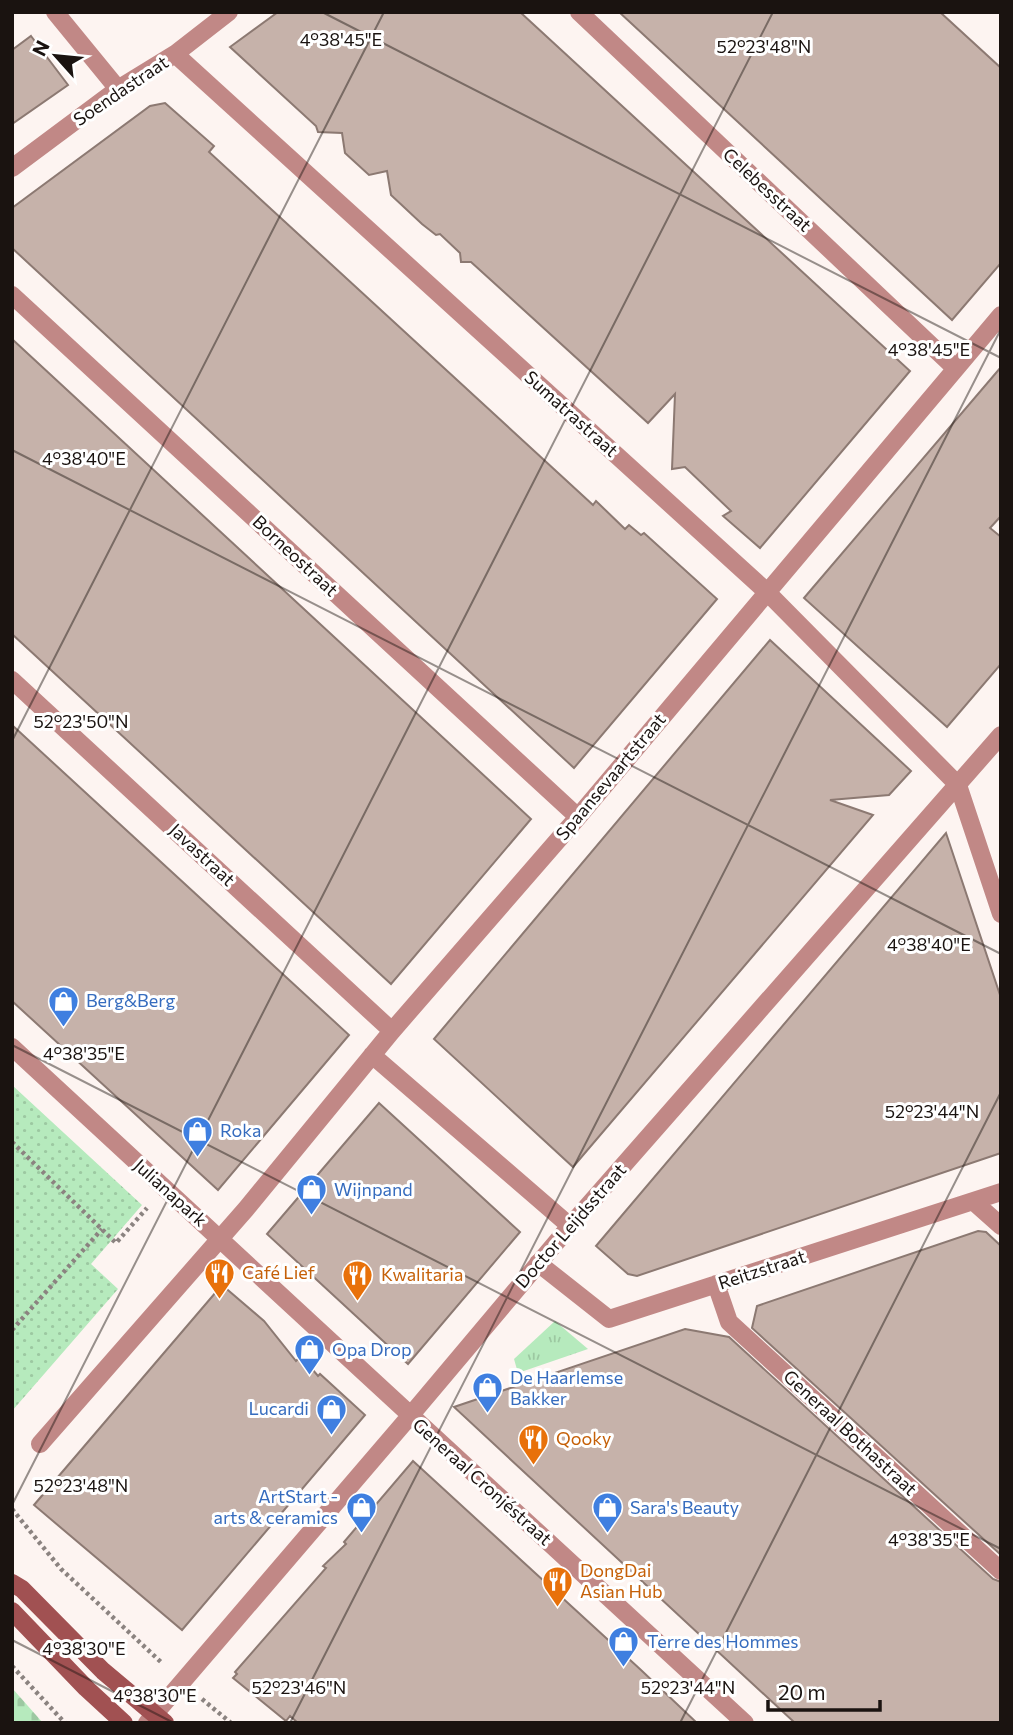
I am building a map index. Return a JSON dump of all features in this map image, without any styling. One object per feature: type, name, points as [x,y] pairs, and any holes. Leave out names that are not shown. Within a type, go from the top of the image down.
[{"type":"main road","points":[[12,1583],[22,1589],[156,1720]]},
{"type":"main road","points":[[12,1611],[86,1688],[124,1723]]},
{"type":"street","points":[[55,12],[118,89]]},
{"type":"street","name":"Soendastraat","points":[[12,168],[118,89],[174,54],[229,12]]},
{"type":"street","name":"Celebesstraat","points":[[579,12],[955,368]]},
{"type":"street","name":"Sumatrastraat","points":[[174,54],[767,592],[958,785]]},
{"type":"street","name":"Borneostraat","points":[[12,295],[578,817]]},
{"type":"street","name":"Spaansevaartstraat","points":[[221,1238],[392,1031],[578,817],[1001,314]]},
{"type":"street","name":"Javastraat","points":[[12,680],[392,1031]]},
{"type":"street","name":"Doctor Leijdsstraat","points":[[156,1720],[182,1682],[538,1263],[1001,735]]},
{"type":"street","points":[[958,785],[1001,914]]},
{"type":"street","name":"Julianapark","points":[[12,1047],[164,1189],[221,1238],[40,1444]]},
{"type":"street","points":[[372,1055],[570,1226]]},
{"type":"street","name":"Reitzstraat","points":[[538,1263],[609,1319],[1001,1192]]},
{"type":"street","points":[[974,1202],[1001,1226]]},
{"type":"street","name":"Generaal Cronjéstraat","points":[[221,1238],[410,1416],[745,1723]]},
{"type":"street","name":"Generaal Bothastraat","points":[[716,1284],[729,1322],[1001,1572]]},
{"type":"path","points":[[12,1142],[116,1243],[164,1189]]},
{"type":"path","points":[[12,1330],[102,1229]]},
{"type":"path","points":[[12,1509],[61,1569],[182,1682],[231,1723]]},
{"type":"path","points":[[12,1666],[65,1723]]},
{"type":"green space","points":[[12,1085],[142,1205],[91,1264],[118,1289],[12,1411]]},
{"type":"green space","points":[[555,1321],[588,1349],[518,1373],[514,1359]]},
{"type":"green space","points":[[12,1688],[43,1723],[12,1723]]},
{"type":"building","points":[[278,12],[520,12],[910,371],[760,548],[723,516],[731,511],[685,467],[672,469],[675,394],[648,423],[471,262],[461,262],[460,253],[440,234],[436,235],[422,224],[391,195],[387,171],[369,175],[345,153],[342,133],[318,132],[316,126],[230,47]]},
{"type":"building","points":[[619,12],[940,12],[1001,68],[1001,263],[952,320]]},
{"type":"building","points":[[31,36],[68,85],[12,124],[12,50]]},
{"type":"building","points":[[165,103],[214,146],[209,152],[593,505],[596,501],[625,529],[629,525],[641,535],[644,533],[717,599],[574,768],[12,248],[12,208],[150,106]]},
{"type":"building","points":[[12,339],[531,819],[391,984],[12,634]]},
{"type":"building","points":[[1001,367],[1001,516],[990,528],[1001,537],[1001,664],[947,727],[804,598]]},
{"type":"building","points":[[770,640],[911,771],[889,795],[830,800],[873,815],[573,1167],[434,1039]]},
{"type":"building","points":[[12,725],[349,1035],[218,1190],[12,1001]]},
{"type":"building","points":[[946,833],[1001,998],[1001,1153],[637,1276],[628,1274],[596,1246]]},
{"type":"building","points":[[379,1103],[520,1232],[408,1364],[267,1234]]},
{"type":"building","points":[[978,1231],[986,1232],[1001,1246],[1001,1555],[752,1328],[757,1306]]},
{"type":"building","points":[[222,1285],[264,1321],[296,1361],[301,1356],[318,1376],[320,1374],[365,1415],[182,1630],[34,1505]]},
{"type":"building","points":[[685,1329],[729,1337],[993,1579],[1001,1582],[1001,1723],[795,1723],[454,1407]]},
{"type":"building","points":[[413,1461],[697,1723],[298,1723],[290,1716],[286,1721],[233,1678],[237,1674],[235,1672],[326,1568],[323,1566],[346,1544],[344,1542]]},
{"type":"place","name":"Berg&Berg","points":[[63,1028]]},
{"type":"place","name":"Roka","points":[[197,1158]]},
{"type":"place","name":"Wijnpand","points":[[311,1217]]},
{"type":"place","name":"Café Lief","points":[[219,1300]]},
{"type":"place","name":"Kwalitaria","points":[[358,1302]]},
{"type":"place","name":"Opa Drop","points":[[309,1377]]},
{"type":"place","name":"De Haarlemse Bakker","points":[[487,1415]]},
{"type":"place","name":"Lucardi","points":[[332,1436]]},
{"type":"place","name":"Qooky","points":[[533,1466]]},
{"type":"place","name":"ArtStart - arts & ceramics","points":[[361,1534]]},
{"type":"place","name":"Sara's Beauty","points":[[607,1535]]},
{"type":"place","name":"DongDai Asian Hub","points":[[557,1608]]},
{"type":"place","name":"Terre des Hommes","points":[[624,1669]]}]
